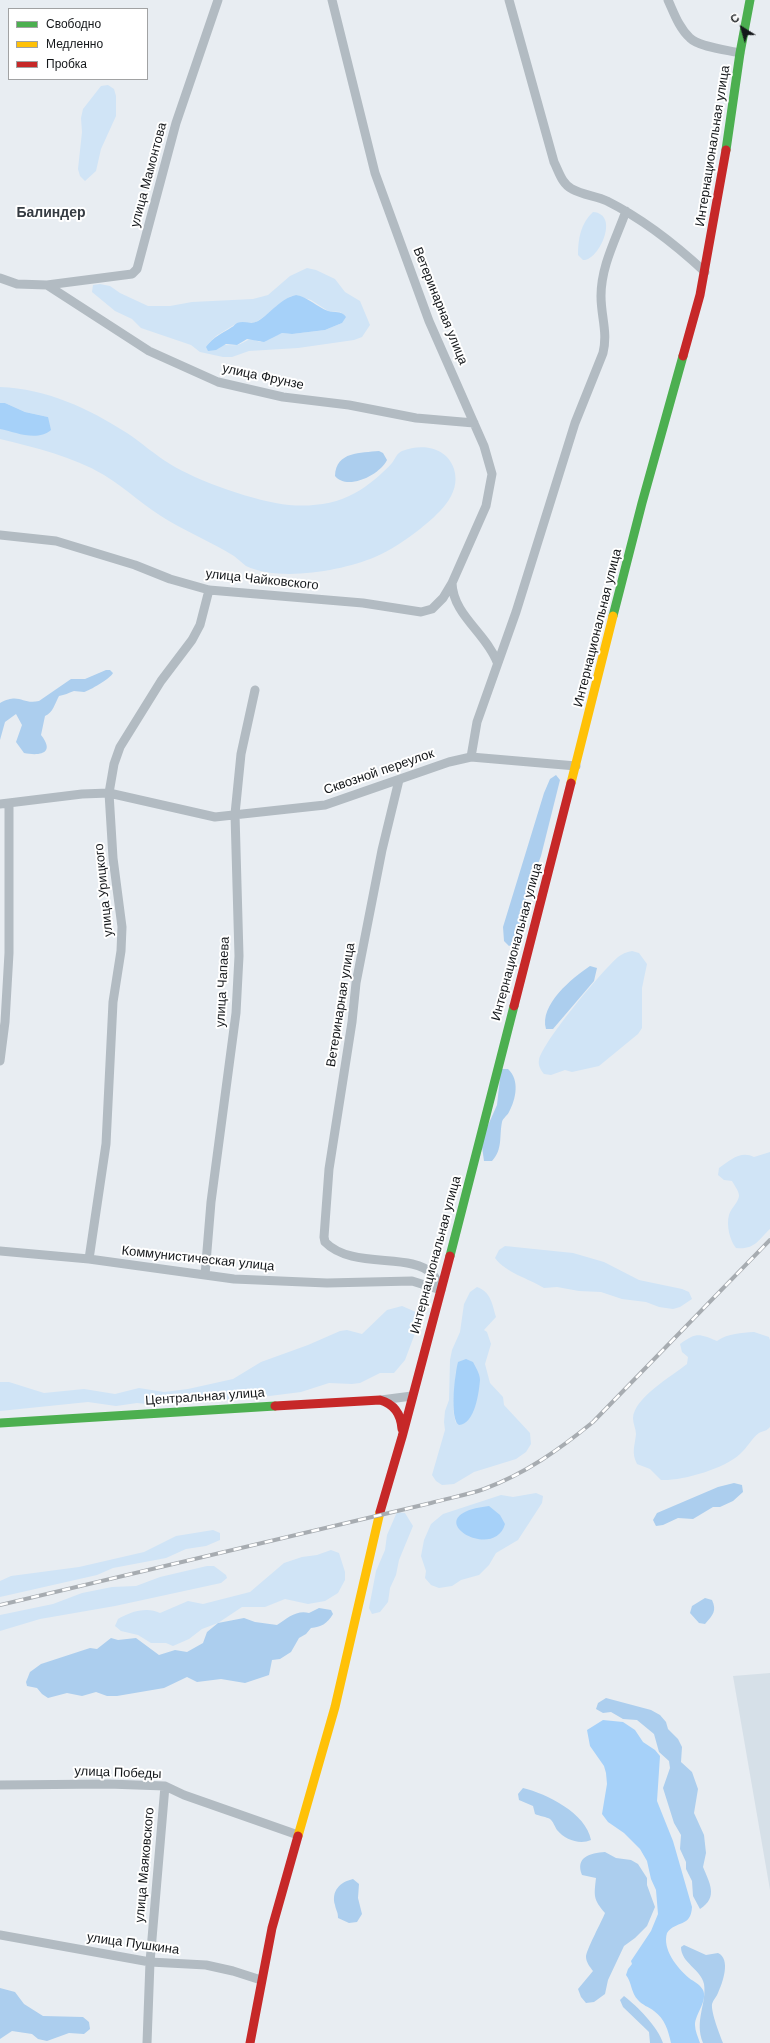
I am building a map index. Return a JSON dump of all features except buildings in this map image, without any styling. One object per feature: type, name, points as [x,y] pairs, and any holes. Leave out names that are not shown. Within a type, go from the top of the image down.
[{"type":"street","name":"улица Мамонтова","points":[[47,285],[132,274],[137,268],[176,123],[218,0]]},
{"type":"street","name":"Ветеринарная улица","points":[[332,0],[375,173],[429,321],[490,461],[492,474],[486,506],[452,583],[443,598],[432,610]]},
{"type":"street","points":[[509,0],[554,162],[562,181],[572,189],[605,201],[626,211],[678,248],[706,272]]},
{"type":"street","points":[[668,0],[680,25],[690,39],[704,45],[740,53]]},
{"type":"street","name":"Интернациональная улица","points":[[298,1835],[335,1707],[380,1510],[402,1437],[441,1290],[642,503],[706,272],[725,160],[740,53],[750,0]]},
{"type":"street","points":[[470,757],[477,722],[516,612],[575,423],[603,353],[606,341],[601,285],[606,260],[626,211]]},
{"type":"street","points":[[0,278],[16,284],[47,285]]},
{"type":"street","name":"улица Фрунзе","points":[[47,285],[149,350],[218,382],[284,396],[349,405],[416,418],[474,423]]},
{"type":"street","name":"улица Чайковского","points":[[0,536],[56,541],[135,565],[170,579],[209,590],[363,603],[409,612],[432,610]]},
{"type":"street","points":[[452,583],[452,594],[460,609],[489,645],[497,662]]},
{"type":"street","name":"улица Урицкого","points":[[89,1259],[106,1144],[113,1002],[121,951],[122,927],[120,897],[112,858],[109,793],[114,764],[120,747],[161,681],[192,640],[200,625],[209,590]]},
{"type":"street","name":"улица Чапаева","points":[[205,1276],[212,1202],[236,1013],[239,956],[235,814],[241,754],[255,690]]},
{"type":"street","name":"Сквозной переулок","points":[[4,804],[56,796],[109,793],[215,817],[325,805],[449,762],[470,757],[576,766]]},
{"type":"street","name":"Ветеринарная улица","points":[[399,780],[382,850],[356,983],[352,1022],[329,1169],[324,1237],[325,1242],[340,1254],[413,1264],[427,1270],[437,1280],[441,1290]]},
{"type":"street","points":[[0,1061],[5,1022],[9,953],[4,804]]},
{"type":"street","name":"Коммунистическая улица","points":[[0,1251],[89,1259],[205,1276],[266,1281],[412,1281],[427,1284],[441,1290]]},
{"type":"street","name":"Центральная улица","points":[[0,1423],[380,1400],[412,1396]]},
{"type":"street","points":[[380,1400],[390,1404],[400,1415],[402,1437]]},
{"type":"street","name":"улица Победы","points":[[0,1785],[108,1784],[165,1786],[184,1795],[298,1835]]},
{"type":"street","name":"улица Маяковского","points":[[147,2043],[150,1962],[165,1786]]},
{"type":"street","points":[[250,2043],[272,1928],[298,1835]]},
{"type":"street","name":"улица Пушкина","points":[[0,1936],[150,1962],[206,1965],[233,1971],[261,1980]]},
{"type":"shaded area","points":[[108,85],[114,89],[116,96],[116,116],[101,149],[96,171],[85,181],[80,176],[78,169],[82,132],[81,118],[83,109],[101,86]]},
{"type":"shaded area","points":[[593,212],[601,215],[605,221],[606,229],[604,238],[595,254],[589,259],[583,260],[578,255],[581,231],[589,216]]},
{"type":"shaded area","points":[[307,268],[316,270],[335,279],[345,292],[360,301],[370,325],[362,337],[354,340],[298,348],[249,351],[232,357],[223,357],[200,352],[191,345],[141,328],[132,319],[115,311],[92,292],[93,285],[100,284],[110,286],[120,293],[148,306],[170,306],[192,302],[253,299],[268,295],[290,276]],"holes":[[[296,295],[311,300],[328,311],[341,312],[342,323],[325,330],[292,334],[282,333],[260,342],[250,340],[237,345],[208,344],[216,336],[237,323],[256,322],[289,297]]]},
{"type":"shaded area","points":[[296,295],[305,298],[328,311],[340,313],[346,317],[342,323],[325,330],[292,334],[282,333],[264,342],[247,339],[237,345],[226,344],[216,350],[208,351],[206,347],[212,340],[237,323],[253,323],[258,321],[281,302]]},
{"type":"shaded area","points":[[0,387],[34,392],[66,401],[112,424],[182,471],[228,490],[276,503],[297,506],[315,505],[348,497],[375,480],[392,463],[400,452],[418,447],[433,449],[446,456],[451,462],[456,478],[451,496],[440,511],[415,533],[375,557],[346,567],[310,573],[293,574],[260,571],[246,566],[226,551],[161,516],[112,480],[92,468],[54,453],[0,439],[0,429],[48,417],[25,412],[5,403],[0,403]]},
{"type":"shaded area","points":[[0,403],[5,403],[25,412],[48,417],[51,430],[45,434],[33,436],[0,429]]},
{"type":"shaded area","points":[[379,451],[383,453],[387,460],[378,471],[371,476],[347,482],[340,480],[335,476],[336,468],[345,458],[357,453]]},
{"type":"shaded area","points":[[106,670],[110,670],[113,673],[95,687],[84,692],[74,691],[59,696],[52,710],[45,716],[41,735],[47,746],[44,752],[40,754],[24,753],[16,742],[22,725],[16,714],[5,722],[0,740],[0,703],[12,699],[33,702],[39,701],[71,679],[85,679]]},
{"type":"shaded area","points":[[556,775],[560,780],[541,856],[526,896],[525,925],[515,943],[509,946],[504,941],[503,927],[544,793],[550,779]]},
{"type":"shaded area","points":[[632,951],[639,953],[647,964],[642,988],[642,1028],[638,1034],[599,1066],[572,1072],[565,1070],[551,1075],[544,1074],[541,1070],[539,1060],[551,1038],[587,991],[610,965],[621,955]]},
{"type":"shaded area","points":[[590,966],[597,968],[594,981],[553,1029],[546,1029],[545,1020],[547,1011],[552,1002],[566,985]]},
{"type":"shaded area","points":[[501,1069],[508,1069],[512,1073],[516,1090],[515,1096],[509,1112],[502,1122],[498,1152],[492,1161],[484,1161],[482,1147],[485,1132],[497,1105]]},
{"type":"shaded area","points":[[770,1152],[770,1229],[752,1246],[736,1248],[729,1233],[728,1219],[739,1194],[732,1181],[724,1180],[718,1175],[719,1168],[731,1159],[740,1155],[749,1155],[754,1157]]},
{"type":"shaded area","points":[[505,1246],[573,1253],[604,1262],[639,1280],[682,1289],[689,1292],[692,1299],[680,1307],[673,1309],[659,1307],[646,1302],[622,1299],[601,1292],[579,1291],[557,1287],[544,1288],[505,1268],[495,1258],[499,1250]]},
{"type":"shaded area","points":[[477,1287],[482,1289],[488,1295],[492,1303],[496,1317],[484,1330],[487,1332],[491,1344],[485,1364],[490,1383],[503,1397],[504,1405],[530,1433],[531,1444],[526,1452],[516,1459],[474,1472],[454,1484],[442,1485],[436,1481],[432,1475],[445,1430],[444,1422],[445,1411],[449,1400],[450,1360],[452,1350],[460,1332],[464,1304],[470,1292]],"holes":[[[456,1369],[456,1423],[453,1410]]]},
{"type":"shaded area","points":[[402,1306],[416,1312],[420,1320],[405,1360],[394,1373],[380,1373],[360,1383],[329,1383],[301,1392],[246,1399],[157,1405],[137,1403],[116,1406],[88,1402],[0,1411],[0,1382],[9,1382],[44,1393],[84,1389],[115,1394],[139,1388],[164,1392],[188,1389],[233,1379],[261,1362],[308,1345],[340,1331],[347,1330],[362,1334],[387,1310]]},
{"type":"shaded area","points":[[754,1332],[769,1337],[770,1340],[770,1427],[756,1435],[743,1452],[733,1459],[724,1465],[702,1473],[670,1480],[661,1480],[650,1469],[637,1464],[634,1452],[636,1430],[633,1418],[635,1410],[647,1395],[687,1364],[688,1357],[682,1352],[680,1344],[690,1337],[698,1335],[717,1341],[731,1335]]},
{"type":"shaded area","points":[[466,1359],[473,1362],[480,1378],[475,1407],[469,1419],[459,1425],[454,1414],[454,1385],[458,1362]]},
{"type":"shaded area","points":[[734,1483],[742,1485],[743,1492],[733,1501],[720,1507],[713,1507],[693,1519],[678,1518],[663,1525],[656,1526],[653,1520],[657,1513],[718,1487]]},
{"type":"shaded area","points":[[536,1493],[543,1496],[542,1503],[518,1540],[496,1553],[489,1565],[479,1575],[461,1580],[452,1586],[439,1588],[431,1585],[425,1578],[426,1571],[421,1556],[424,1540],[431,1524],[443,1514],[501,1495],[513,1497]]},
{"type":"shaded area","points":[[489,1506],[500,1515],[505,1524],[498,1535],[487,1539],[475,1538],[464,1533],[457,1526],[457,1518],[467,1511]]},
{"type":"shaded area","points":[[397,1512],[405,1513],[413,1526],[399,1560],[396,1575],[390,1588],[388,1602],[380,1612],[372,1614],[369,1608],[376,1571],[385,1550],[387,1535]]},
{"type":"shaded area","points":[[213,1530],[220,1533],[220,1540],[206,1546],[186,1549],[166,1558],[113,1568],[97,1575],[0,1597],[0,1581],[11,1576],[79,1567],[144,1552],[176,1536]]},
{"type":"shaded area","points":[[331,1550],[339,1553],[345,1572],[345,1580],[338,1593],[325,1601],[308,1604],[285,1599],[265,1607],[242,1607],[218,1623],[202,1629],[189,1639],[173,1646],[166,1643],[151,1643],[138,1635],[121,1631],[115,1626],[118,1619],[127,1614],[138,1611],[150,1610],[160,1613],[188,1601],[203,1604],[250,1592],[284,1563]]},
{"type":"shaded area","points":[[207,1566],[214,1566],[226,1575],[227,1578],[221,1583],[115,1606],[40,1619],[0,1631],[0,1615],[53,1604],[82,1593],[112,1587],[136,1586],[160,1577]]},
{"type":"shaded area","points":[[705,1598],[712,1600],[714,1610],[705,1624],[699,1623],[690,1613],[692,1606]]},
{"type":"shaded area","points":[[319,1608],[331,1610],[333,1614],[326,1623],[318,1627],[311,1628],[306,1634],[299,1638],[291,1652],[280,1659],[272,1660],[269,1675],[245,1683],[221,1679],[197,1682],[187,1677],[164,1688],[117,1696],[107,1696],[96,1692],[82,1696],[67,1693],[48,1698],[37,1688],[27,1686],[26,1682],[30,1672],[41,1664],[90,1648],[97,1649],[111,1638],[118,1640],[136,1638],[159,1655],[175,1650],[187,1652],[203,1643],[207,1632],[218,1623],[244,1618],[255,1622],[277,1625],[296,1614],[304,1612],[309,1613]]},
{"type":"shaded area","points":[[770,1673],[770,1890],[733,1676]]},
{"type":"shaded area","points":[[606,1698],[651,1710],[660,1715],[666,1722],[668,1729],[678,1739],[682,1747],[681,1762],[692,1772],[698,1789],[694,1813],[704,1835],[706,1853],[703,1867],[711,1889],[709,1899],[700,1909],[693,1896],[692,1881],[686,1869],[686,1862],[680,1849],[681,1835],[674,1823],[663,1788],[670,1768],[669,1761],[659,1752],[654,1734],[637,1720],[623,1719],[611,1712],[603,1713],[596,1709],[598,1703]]},
{"type":"shaded area","points":[[603,1720],[623,1722],[635,1730],[643,1742],[655,1750],[660,1756],[657,1801],[673,1841],[692,1907],[689,1918],[671,1929],[667,1933],[666,1939],[669,1952],[675,1964],[703,1990],[704,1999],[695,2025],[700,2043],[671,2043],[663,2021],[658,2014],[641,2003],[636,1997],[626,1975],[632,1964],[631,1961],[651,1931],[658,1914],[656,1890],[651,1879],[647,1861],[640,1849],[624,1833],[608,1822],[602,1814],[607,1784],[606,1773],[604,1766],[590,1746],[587,1730]]},
{"type":"shaded area","points":[[523,1788],[554,1800],[574,1813],[588,1830],[591,1840],[578,1842],[568,1839],[560,1834],[550,1819],[535,1814],[533,1806],[519,1800],[518,1794]]},
{"type":"shaded area","points":[[605,1852],[616,1858],[631,1860],[638,1864],[647,1878],[647,1885],[655,1907],[647,1926],[624,1946],[608,1980],[605,1994],[594,2002],[586,2003],[581,1997],[578,1989],[593,1971],[588,1964],[586,1954],[605,1913],[596,1901],[596,1878],[582,1875],[580,1869],[582,1860],[585,1857],[594,1853]]},
{"type":"shaded area","points":[[353,1879],[359,1884],[358,1898],[362,1914],[357,1922],[349,1923],[338,1918],[334,1895],[344,1882]]},
{"type":"shaded area","points":[[684,1945],[706,1955],[718,1953],[724,1960],[724,1977],[712,2004],[714,2018],[723,2043],[703,2043],[700,2019],[704,1998],[704,1984],[699,1974],[684,1957],[681,1947]]},
{"type":"shaded area","points":[[0,1988],[15,1992],[24,2004],[43,2016],[83,2017],[89,2022],[90,2029],[84,2034],[69,2033],[47,2041],[38,2039],[32,2034],[12,2031],[0,2039]]},
{"type":"shaded area","points":[[624,1996],[641,2011],[657,2030],[663,2043],[650,2043],[649,2032],[623,2007],[620,2000]]},
{"type":"railway","points":[[0,1605],[431,1503],[478,1491],[514,1476],[542,1460],[593,1422],[770,1240]]},
{"type":"traffic: fast","points":[[726,150],[740,53],[750,0]]},
{"type":"traffic: fast","points":[[613,616],[642,503],[683,356]]},
{"type":"traffic: fast","points":[[450,1256],[514,1006]]},
{"type":"traffic: fast","points":[[0,1423],[275,1406]]},
{"type":"traffic: slow","points":[[571,783],[613,616]]},
{"type":"traffic: slow","points":[[298,1836],[335,1707],[380,1512]]},
{"type":"traffic: jam","points":[[683,356],[700,295],[726,150]]},
{"type":"traffic: jam","points":[[514,1006],[571,783]]},
{"type":"traffic: jam","points":[[380,1512],[402,1437],[450,1256]]},
{"type":"traffic: jam","points":[[275,1406],[380,1400],[389,1404],[396,1410],[402,1429]]},
{"type":"traffic: jam","points":[[250,2043],[272,1928],[298,1836]]},
{"type":"district","name":"Балиндер","points":[[51,213]]}]
